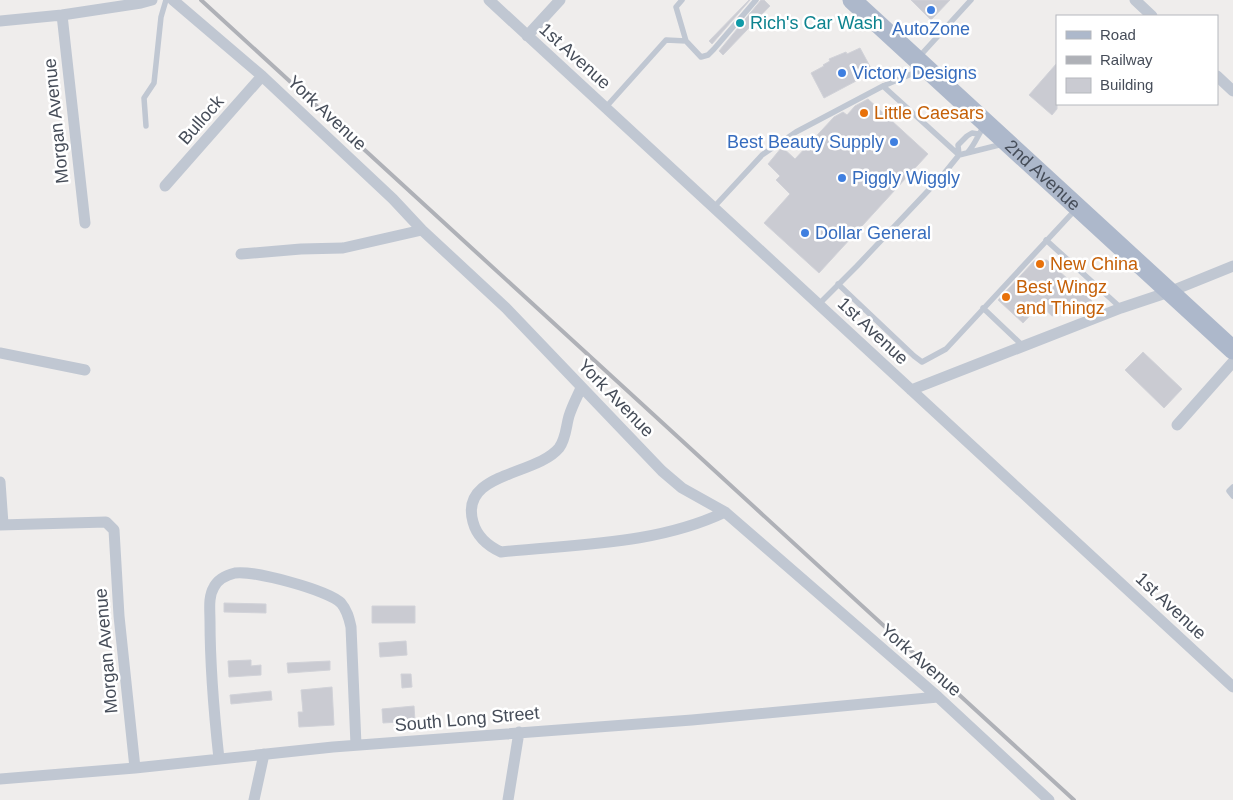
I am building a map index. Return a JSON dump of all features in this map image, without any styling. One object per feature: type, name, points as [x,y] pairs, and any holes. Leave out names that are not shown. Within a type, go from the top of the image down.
[{"type":"main road","name":"2nd Avenue","points":[[852,0],[921,64],[982,129],[1006,143],[1233,350]]},
{"type":"street","points":[[0,20],[62,15],[152,0]]},
{"type":"street","name":"York Avenue","points":[[173,0],[262,76],[393,199],[422,230],[506,308],[662,471],[682,488],[725,512],[938,697],[1049,800]]},
{"type":"street","name":"1st Avenue","points":[[489,0],[1233,687]]},
{"type":"street","points":[[527,36],[560,0]]},
{"type":"street","points":[[1134,0],[1151,15]]},
{"type":"street","name":"Morgan Avenue","points":[[62,15],[85,223]]},
{"type":"street","name":"Bullock","points":[[165,186],[262,76]]},
{"type":"street","points":[[1218,77],[1233,91]]},
{"type":"street","points":[[241,254],[343,248],[422,230]]},
{"type":"street","points":[[911,390],[1121,308],[1170,292],[1233,266]]},
{"type":"street","points":[[0,353],[85,370]]},
{"type":"street","points":[[1177,425],[1233,362]]},
{"type":"street","points":[[581,388],[569,416],[567,429],[560,447],[546,460],[489,483],[478,491],[472,502],[471,516],[474,528],[490,547],[501,552],[623,540],[668,532],[705,522],[725,512]]},
{"type":"street","points":[[0,482],[1,524]]},
{"type":"street","name":"Morgan Avenue","points":[[1,524],[106,522],[114,530],[119,616],[135,768]]},
{"type":"street","points":[[219,758],[210,640],[210,599],[214,586],[223,577],[236,573],[250,573],[291,583],[330,595],[341,603],[348,614],[351,627],[356,745]]},
{"type":"street","name":"South Long Street","points":[[0,779],[135,768],[356,745],[701,719],[938,697]]},
{"type":"street","points":[[508,800],[519,732]]},
{"type":"street","points":[[254,800],[264,754]]},
{"type":"lane","points":[[146,126],[144,98],[154,84],[161,17],[166,0]]},
{"type":"lane","points":[[682,0],[676,7],[686,41],[701,57],[708,55],[756,0]]},
{"type":"lane","points":[[714,207],[762,155],[796,132],[921,64],[970,0]]},
{"type":"lane","points":[[606,107],[666,40],[686,41]]},
{"type":"lane","points":[[882,86],[959,155]]},
{"type":"lane","points":[[959,155],[958,146],[967,136],[982,129]]},
{"type":"lane","points":[[819,304],[942,176],[959,155],[964,155],[968,152],[976,143],[982,129]]},
{"type":"lane","points":[[968,152],[1006,143]]},
{"type":"lane","points":[[838,284],[922,362],[946,349],[1077,207]]},
{"type":"lane","points":[[1046,240],[1121,308]]},
{"type":"lane","points":[[983,308],[1023,346]]},
{"type":"lane","points":[[1233,487],[1229,492],[1233,496]]},
{"type":"building","points":[[750,0],[712,44],[709,41]]},
{"type":"building","points":[[761,0],[764,0],[770,6],[723,55],[719,51]]},
{"type":"building","name":"AutoZone","points":[[911,0],[950,0],[931,20]]},
{"type":"building","name":"Victory Designs","points":[[860,48],[873,72],[824,98],[811,73],[824,66],[830,61],[829,59]]},
{"type":"building","points":[[1056,64],[1057,109],[1052,115],[1029,95]]},
{"type":"building","name":"Piggly Wiggly","points":[[868,99],[928,154],[819,273],[764,223],[790,194],[776,180],[780,176],[768,164],[782,147],[795,159],[834,117],[843,112],[847,115],[855,106]]},
{"type":"building","points":[[1047,260],[1092,301],[1052,316],[1040,305],[1023,323],[998,300],[1034,261]]},
{"type":"building","points":[[1143,352],[1182,389],[1164,408],[1125,370]]},
{"type":"building","points":[[224,603],[266,604],[266,613],[224,612]]},
{"type":"building","points":[[372,606],[415,606],[415,623],[372,623]]},
{"type":"building","points":[[406,641],[407,655],[380,657],[379,643]]},
{"type":"building","points":[[251,660],[251,666],[261,665],[261,675],[229,677],[228,661]]},
{"type":"building","points":[[330,661],[330,670],[288,673],[287,663]]},
{"type":"building","points":[[401,674],[411,674],[412,687],[402,688]]},
{"type":"building","points":[[332,687],[334,725],[299,727],[298,712],[303,712],[301,690]]},
{"type":"building","points":[[271,691],[272,700],[231,704],[230,695]]},
{"type":"building","points":[[414,706],[415,721],[383,723],[382,709]]},
{"type":"railway","points":[[201,0],[1074,800]]},
{"type":"place","name":"AutoZone","points":[[931,10]]},
{"type":"place","name":"Rich's Car Wash","points":[[740,23]]},
{"type":"place","name":"Victory Designs","points":[[842,73]]},
{"type":"place","name":"Little Caesars","points":[[864,113]]},
{"type":"place","name":"Best Beauty Supply","points":[[894,142]]},
{"type":"place","name":"Piggly Wiggly","points":[[842,178]]},
{"type":"place","name":"Dollar General","points":[[805,233]]},
{"type":"place","name":"New China","points":[[1040,264]]},
{"type":"place","name":"Best Wingz and Thingz","points":[[1006,297]]}]
